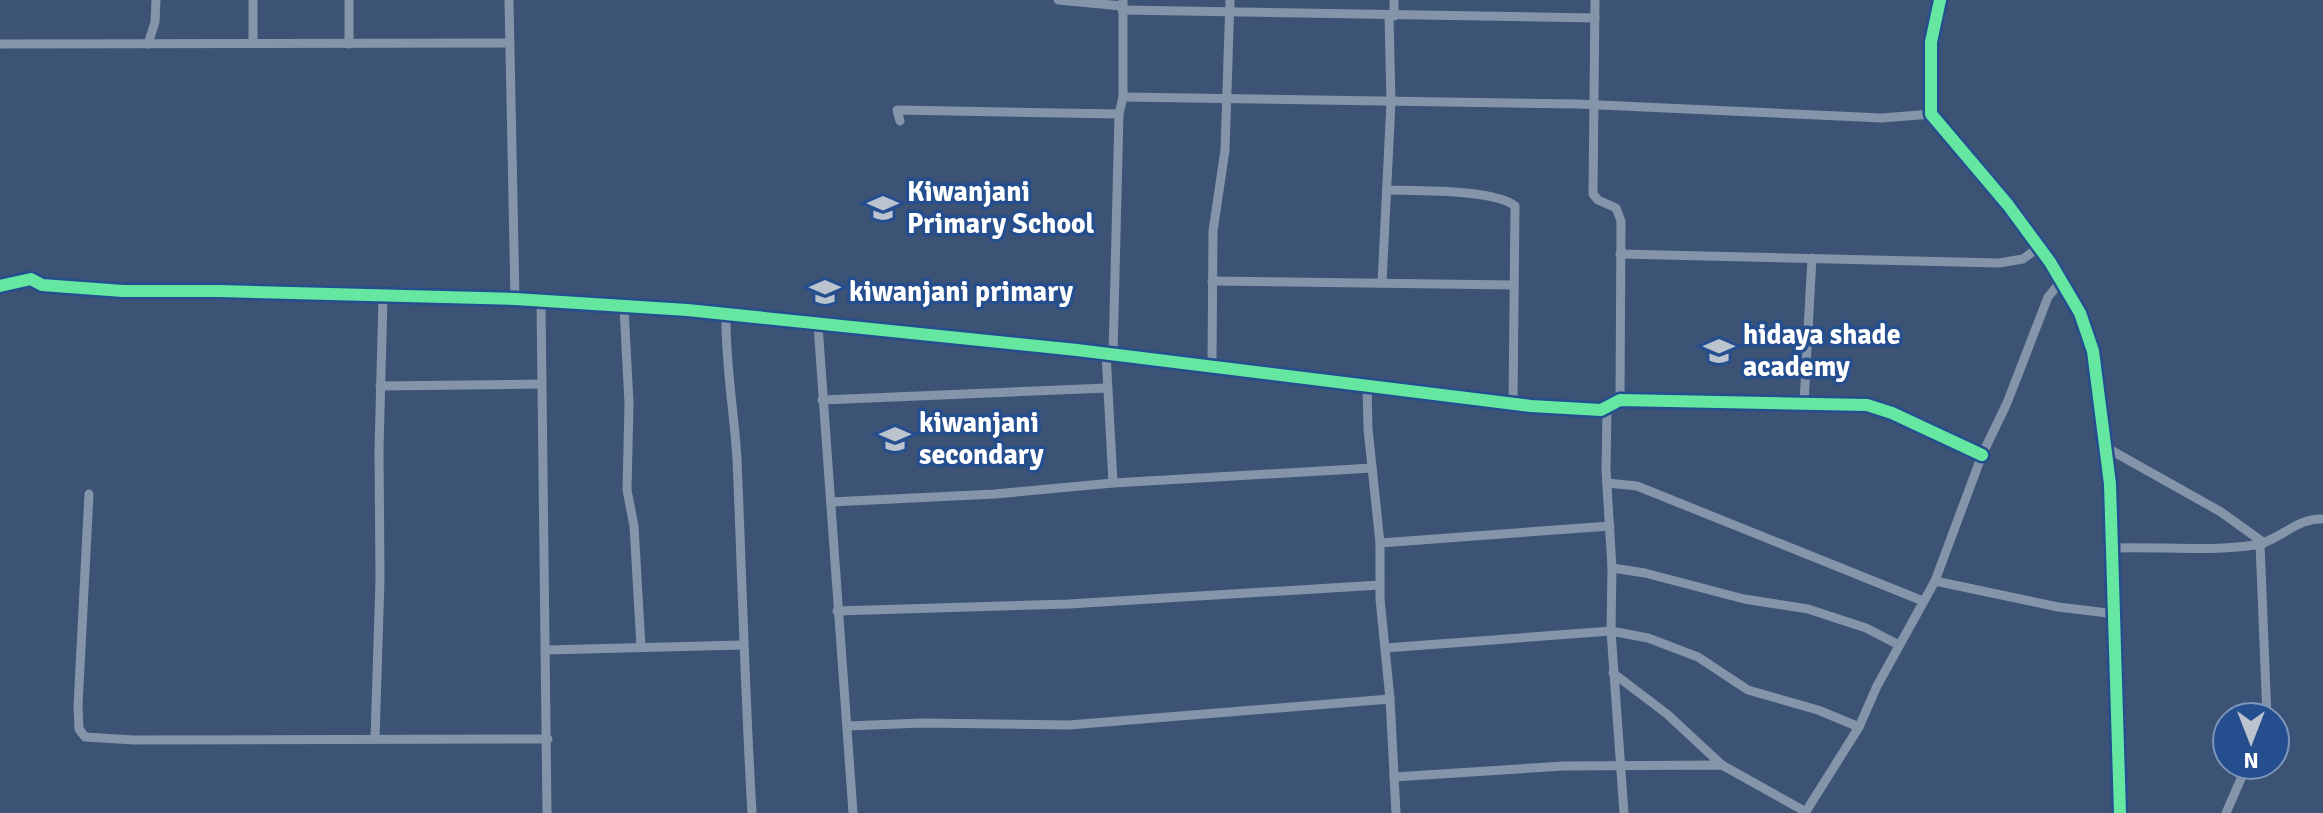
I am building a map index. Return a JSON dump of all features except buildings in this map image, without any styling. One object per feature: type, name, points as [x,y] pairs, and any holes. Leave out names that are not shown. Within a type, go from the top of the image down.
[{"type":"street","points":[[148,44],[155,22],[156,0]]},
{"type":"street","points":[[253,0],[253,43]]},
{"type":"street","points":[[349,0],[349,44]]},
{"type":"street","points":[[509,0],[515,299]]},
{"type":"street","points":[[1058,0],[1229,13],[1595,18]]},
{"type":"street","points":[[1212,366],[1213,231],[1225,150],[1230,0]]},
{"type":"street","points":[[1382,283],[1394,0]]},
{"type":"street","points":[[1595,0],[1593,194],[1595,199],[1612,206],[1621,221],[1620,400]]},
{"type":"street","points":[[1940,0],[1931,42],[1931,114],[2008,205],[2039,247],[2062,280],[2091,341],[2107,448],[2116,614],[2120,813]]},
{"type":"street","points":[[1113,483],[1107,388],[1119,114],[1123,97],[1122,5]]},
{"type":"street","points":[[0,44],[509,43]]},
{"type":"street","points":[[1123,97],[1594,105],[1882,118],[1931,114]]},
{"type":"street","points":[[900,121],[897,110],[1119,114]]},
{"type":"street","points":[[1387,190],[1479,195],[1513,205],[1516,216],[1513,404]]},
{"type":"street","points":[[1620,254],[2007,262],[2023,259],[2039,247]]},
{"type":"street","points":[[1804,403],[1812,258]]},
{"type":"street","points":[[0,286],[31,279],[42,285],[123,291],[515,299],[726,313],[1587,410],[1607,408],[1620,400],[1849,404],[1880,408],[1982,455]]},
{"type":"street","points":[[1613,673],[1657,705],[1722,765],[1805,813],[1859,727],[1935,581],[1982,455],[2007,403],[2048,297],[2062,280]]},
{"type":"street","points":[[1212,281],[1514,285]]},
{"type":"street","points":[[375,739],[383,297]]},
{"type":"street","points":[[541,302],[547,813]]},
{"type":"street","points":[[624,307],[629,404],[627,490],[634,526],[641,647]]},
{"type":"street","points":[[726,313],[726,354],[737,455],[742,645],[752,813]]},
{"type":"street","points":[[818,325],[853,813]]},
{"type":"street","points":[[380,386],[541,384]]},
{"type":"street","points":[[1367,385],[1396,813]]},
{"type":"street","points":[[822,400],[1107,388]]},
{"type":"street","points":[[1607,408],[1611,631],[1624,813]]},
{"type":"street","points":[[2107,448],[2221,512],[2262,543]]},
{"type":"street","points":[[831,502],[1372,468]]},
{"type":"street","points":[[1607,483],[1637,486],[1923,601]]},
{"type":"street","points":[[89,494],[78,706],[82,736],[134,740],[548,739]]},
{"type":"street","points":[[2112,548],[2220,547],[2262,543],[2280,537],[2304,521],[2323,519]]},
{"type":"street","points":[[1380,543],[1610,526]]},
{"type":"street","points":[[2262,543],[2267,701]]},
{"type":"street","points":[[1612,568],[1645,573],[1744,599],[1808,609],[1866,628],[1899,645]]},
{"type":"street","points":[[1935,581],[2047,605],[2116,614]]},
{"type":"street","points":[[837,611],[1069,604],[1380,585]]},
{"type":"street","points":[[1385,648],[1611,631],[1648,638],[1698,657],[1748,690],[1807,706],[1859,727]]},
{"type":"street","points":[[547,650],[742,645]]},
{"type":"street","points":[[848,726],[922,723],[1069,725],[1390,699]]},
{"type":"street","points":[[1394,777],[1563,766],[1722,765]]},
{"type":"street","points":[[2226,813],[2240,781]]},
{"type":"cycle path","points":[[1940,0],[1931,42],[1931,114],[2008,205],[2050,262],[2080,313],[2093,351],[2110,484],[2120,813]]},
{"type":"cycle path","points":[[0,286],[31,279],[42,285],[123,291],[515,299],[687,310],[1077,350],[1531,406],[1601,410],[1620,400],[1867,405],[1892,413],[1982,455]]},
{"type":"place","name":"Kiwanjani Primary School","points":[[883,208]]},
{"type":"place","name":"kiwanjani primary","points":[[825,292]]},
{"type":"place","name":"hidaya shade academy","points":[[1719,351]]},
{"type":"place","name":"kiwanjani secondary","points":[[895,439]]}]
